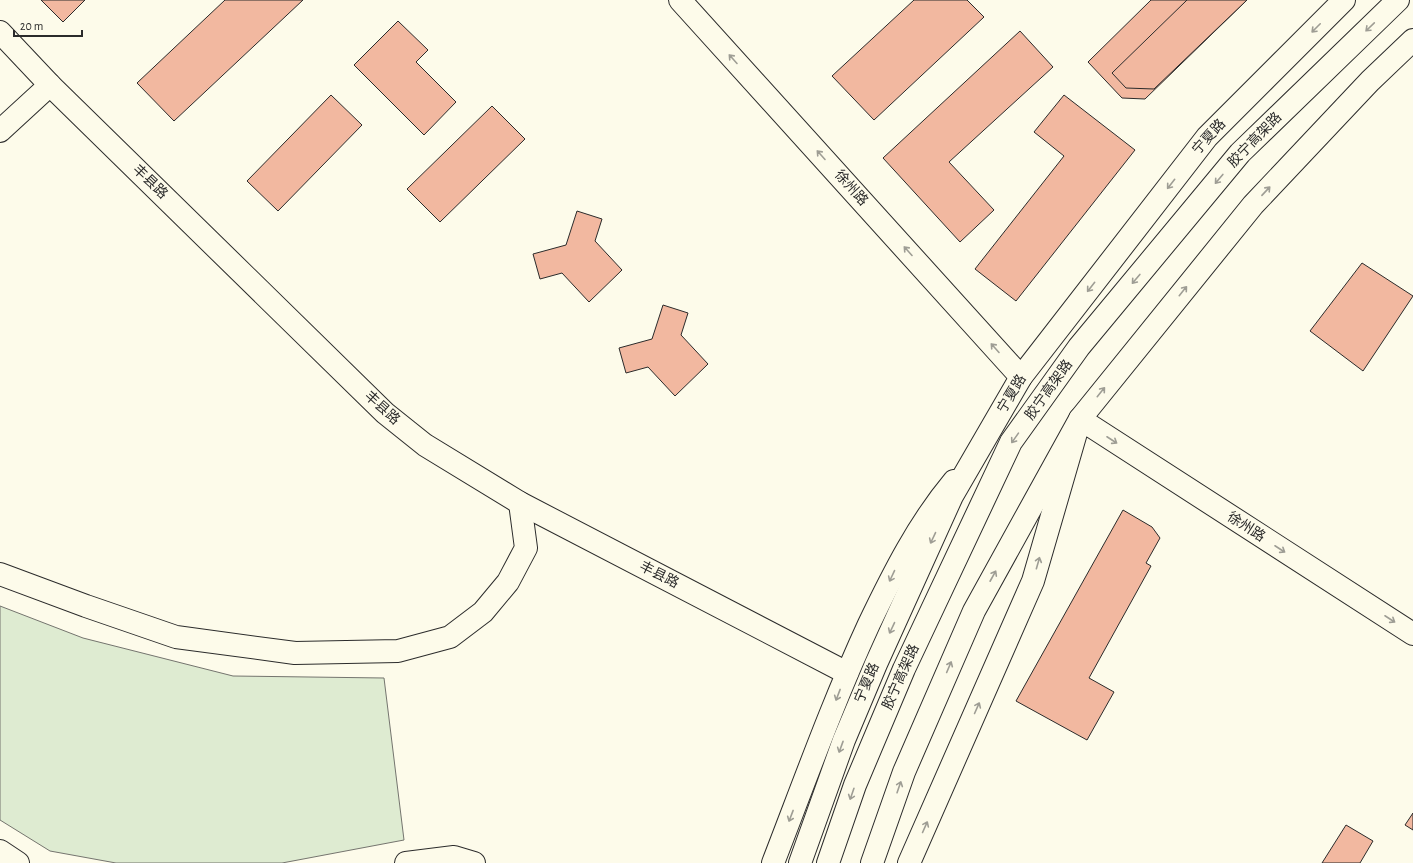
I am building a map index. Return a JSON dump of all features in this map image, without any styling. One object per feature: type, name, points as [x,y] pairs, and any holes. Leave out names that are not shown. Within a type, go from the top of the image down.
[{"type":"main road","name":"徐州路","points":[[680,0],[1021,377]]},
{"type":"main road","name":"宁夏路","points":[[800,863],[844,740],[876,664],[952,496],[1021,377],[1207,137],[1344,0]]},
{"type":"main road","name":"胶宁高架路","points":[[828,863],[855,785],[904,669],[1011,442],[1079,347],[1240,153],[1398,0]]},
{"type":"main road","name":"丰县路","points":[[0,32],[50,85],[385,413],[425,445],[520,503],[847,673]]},
{"type":"main road","points":[[872,863],[904,772],[974,610],[1080,419],[1253,205],[1370,80],[1413,40]]},
{"type":"main road","points":[[0,131],[50,85]]},
{"type":"main road","name":"徐州路","points":[[1080,419],[1413,634]]},
{"type":"main road","points":[[909,863],[1033,581],[1080,419]]},
{"type":"main road","points":[[772,863],[847,673],[896,568],[942,496],[977,452]]},
{"type":"main road","points":[[0,574],[86,606],[176,636],[295,653],[398,651],[450,637],[483,612],[508,582],[526,548],[520,503]]},
{"type":"main road","points":[[0,851],[18,863]]},
{"type":"main road","points":[[406,863],[454,857],[474,863]]},
{"type":"green space","points":[[0,606],[83,638],[233,676],[384,678],[404,840],[282,863],[116,863],[50,851],[0,820]]},
{"type":"building","points":[[41,0],[85,0],[63,22]]},
{"type":"building","points":[[225,0],[303,0],[174,121],[137,83]]},
{"type":"building","points":[[914,0],[967,0],[984,17],[874,120],[832,76]]},
{"type":"building","points":[[1151,0],[1247,0],[1145,99],[1122,98],[1088,62]]},
{"type":"building","points":[[1187,0],[1247,0],[1154,89],[1126,88],[1112,73]]},
{"type":"building","points":[[398,21],[428,50],[416,62],[456,102],[424,135],[354,65]]},
{"type":"building","points":[[1020,31],[1053,67],[949,162],[994,210],[960,242],[883,158]]},
{"type":"building","points":[[331,95],[362,125],[278,211],[247,181]]},
{"type":"building","points":[[1064,95],[1135,150],[1016,301],[975,269],[1064,156],[1034,132]]},
{"type":"building","points":[[492,106],[525,139],[440,222],[407,189]]},
{"type":"building","points":[[577,211],[602,219],[595,241],[622,270],[589,302],[562,273],[540,279],[533,254],[566,245]]},
{"type":"building","points":[[1362,263],[1413,296],[1363,371],[1310,331]]},
{"type":"building","points":[[663,305],[688,313],[681,335],[708,364],[675,396],[648,367],[626,373],[619,348],[652,339]]},
{"type":"building","points":[[1123,510],[1152,527],[1160,538],[1146,563],[1151,566],[1089,678],[1114,692],[1087,740],[1016,701]]},
{"type":"building","points":[[1413,813],[1413,830],[1405,825]]},
{"type":"building","points":[[1346,825],[1373,841],[1360,863],[1322,863]]}]
